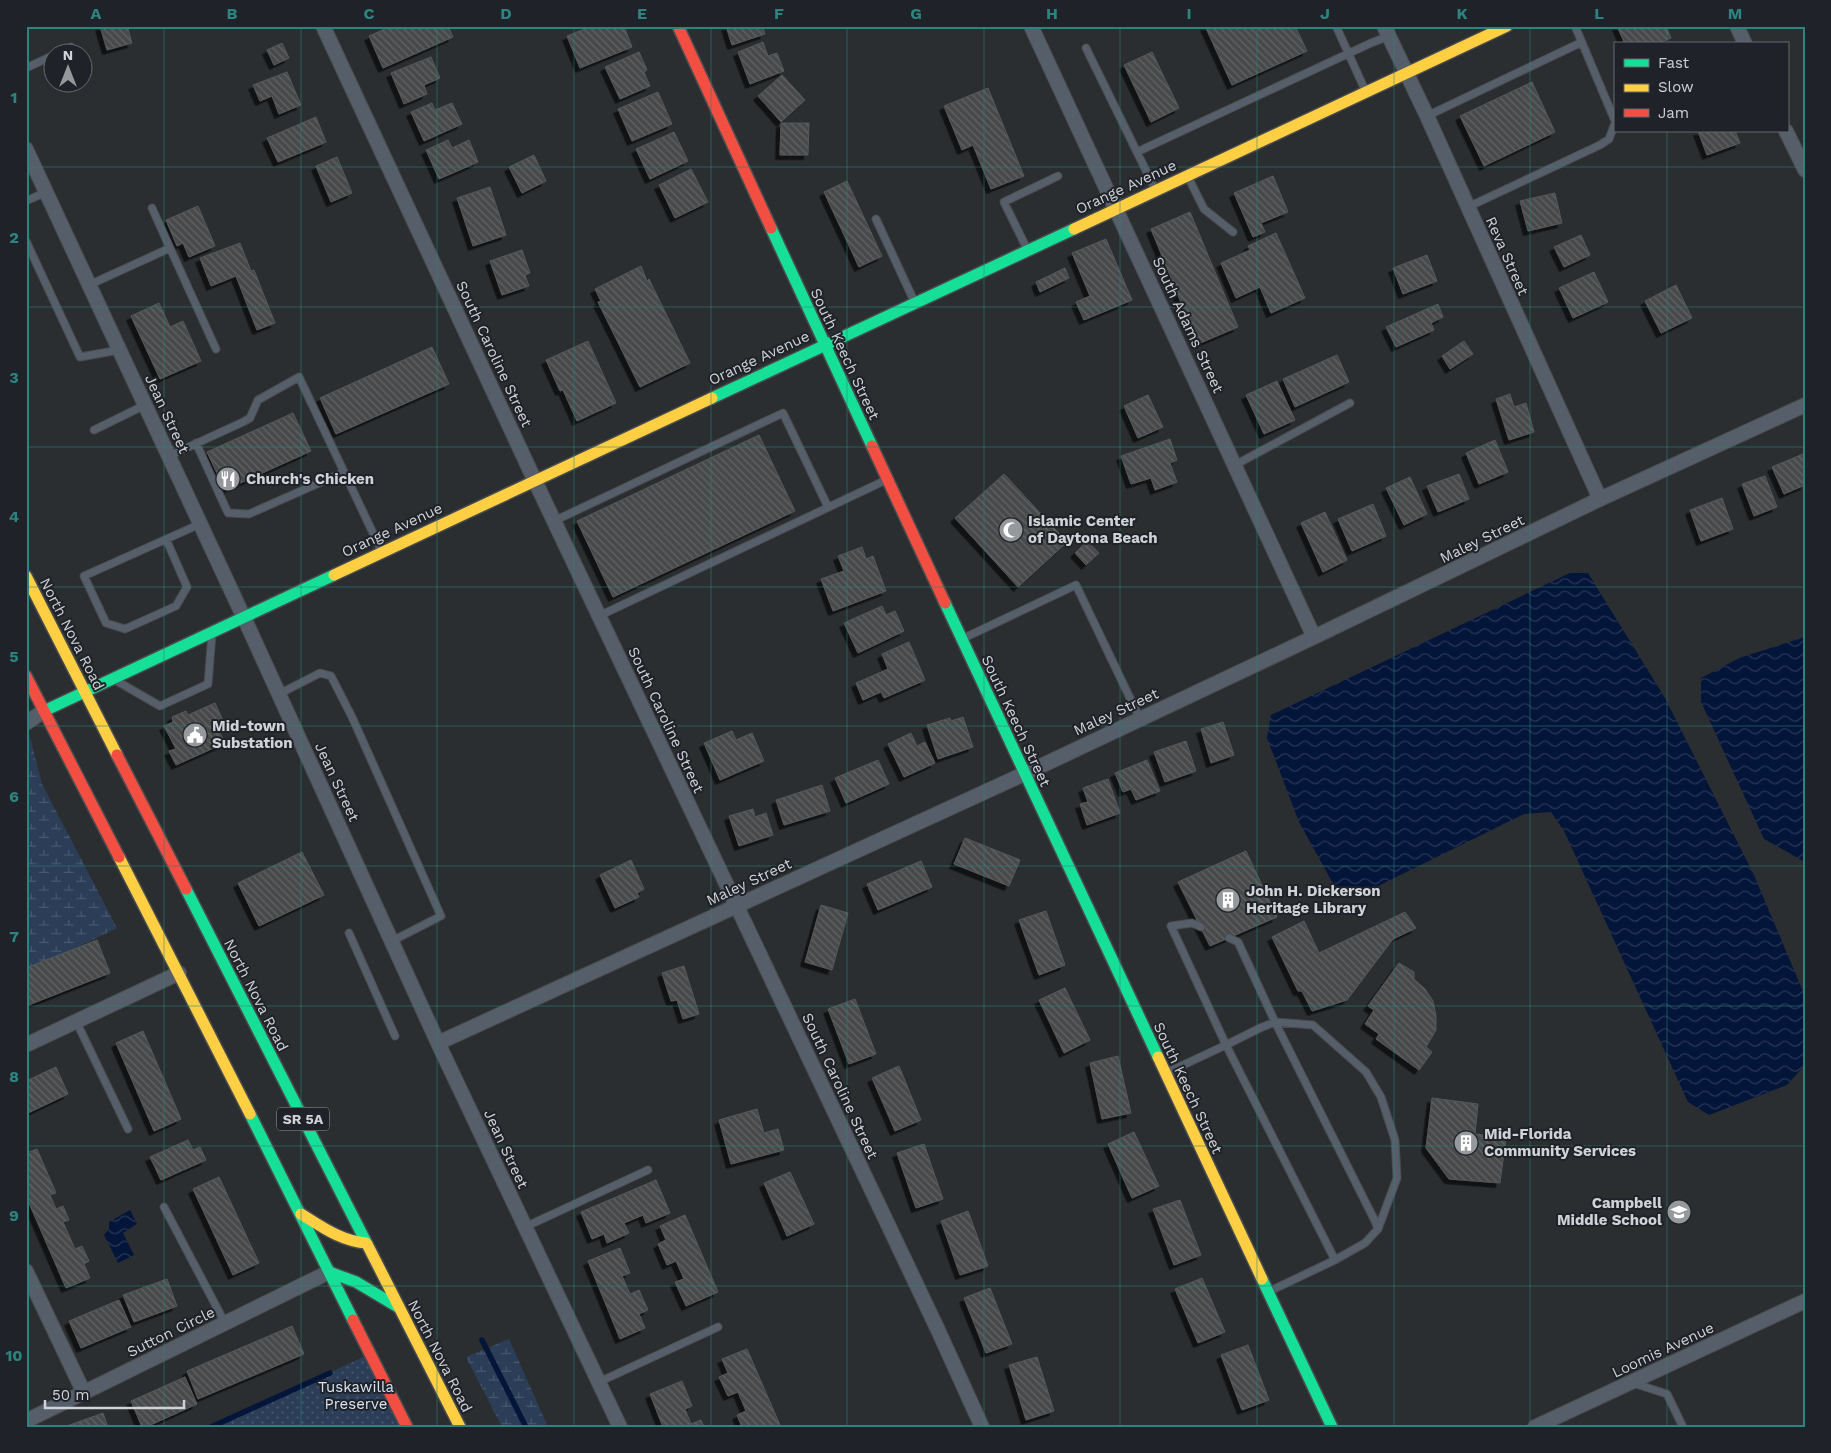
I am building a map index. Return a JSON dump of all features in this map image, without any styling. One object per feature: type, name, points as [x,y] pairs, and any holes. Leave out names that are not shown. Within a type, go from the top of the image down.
[{"type":"street","name":"South Caroline Street","points":[[323,26],[535,481],[938,1330],[982,1427]]},
{"type":"street","name":"South Keech Street","points":[[678,26],[1164,1074],[1332,1427]]},
{"type":"street","name":"South Adams Street","points":[[1031,26],[1314,637]]},
{"type":"street","name":"Orange Avenue","points":[[26,723],[44,711],[1506,26]]},
{"type":"street","points":[[1737,26],[1744,42]]},
{"type":"street","name":"Reva Street","points":[[1387,31],[1600,499]]},
{"type":"street","points":[[1786,132],[1805,170]]},
{"type":"street","name":"Jean Street","points":[[26,149],[438,1042],[620,1427]]},
{"type":"street","name":"Maley Street","points":[[438,1042],[1024,774],[1600,499],[1805,405]]},
{"type":"street","name":"North Nova Road","points":[[26,576],[460,1427]]},
{"type":"street","name":"SR 5A","points":[[26,676],[179,973],[407,1427]]},
{"type":"street","points":[[26,1045],[179,973]]},
{"type":"street","points":[[300,1214],[338,1237],[352,1243],[366,1243]]},
{"type":"street","points":[[26,1270],[84,1393]]},
{"type":"street","points":[[329,1272],[346,1276],[364,1285],[399,1308]]},
{"type":"street","name":"Sutton Circle","points":[[26,1421],[329,1272]]},
{"type":"street","name":"Loomis Avenue","points":[[1535,1427],[1805,1301]]},
{"type":"lane","points":[[1336,26],[1366,92]]},
{"type":"lane","points":[[1575,26],[1614,120]]},
{"type":"lane","points":[[1137,152],[1348,54],[1387,31]]},
{"type":"lane","points":[[1427,116],[1582,42]]},
{"type":"lane","points":[[1086,48],[1156,191]]},
{"type":"lane","points":[[26,68],[42,61]]},
{"type":"lane","points":[[1467,207],[1600,145],[1609,139],[1614,125]]},
{"type":"lane","points":[[1028,250],[1004,202],[1058,176]]},
{"type":"lane","points":[[1188,176],[1204,209],[1234,232]]},
{"type":"lane","points":[[26,201],[46,192]]},
{"type":"lane","points":[[152,208],[216,349]]},
{"type":"lane","points":[[876,219],[915,303]]},
{"type":"lane","points":[[26,241],[80,357],[119,350]]},
{"type":"lane","points":[[89,285],[170,248]]},
{"type":"lane","points":[[169,456],[250,418],[258,400],[299,377],[382,553]]},
{"type":"lane","points":[[1235,465],[1350,403]]},
{"type":"lane","points":[[94,430],[145,405]]},
{"type":"lane","points":[[554,521],[783,413],[828,507]]},
{"type":"lane","points":[[196,443],[228,513],[248,514],[344,472]]},
{"type":"lane","points":[[599,616],[887,479]]},
{"type":"lane","points":[[166,539],[187,588],[176,606],[126,629],[106,623],[84,576],[166,539],[200,524]]},
{"type":"lane","points":[[961,639],[1076,585],[1140,719]]},
{"type":"lane","points":[[112,679],[160,706],[208,684],[212,632]]},
{"type":"lane","points":[[279,694],[320,673],[331,676],[352,717],[440,916],[392,941]]},
{"type":"lane","points":[[1201,926],[1192,923],[1171,926],[1226,1045],[1335,1260]]},
{"type":"lane","points":[[350,933],[395,1036]]},
{"type":"lane","points":[[1229,938],[1238,942],[1378,1230]]},
{"type":"lane","points":[[76,1021],[128,1129]]},
{"type":"lane","points":[[1164,1074],[1276,1022],[1313,1025],[1366,1072],[1381,1097],[1395,1140],[1397,1178],[1378,1230],[1365,1243],[1335,1260],[1268,1292]]},
{"type":"lane","points":[[525,1227],[648,1170]]},
{"type":"lane","points":[[164,1207],[225,1323]]},
{"type":"lane","points":[[599,1382],[718,1327]]},
{"type":"lane","points":[[1632,1383],[1667,1394],[1683,1427]]},
{"type":"green space","points":[[29,734],[35,757],[26,764],[26,736]]},
{"type":"green space","points":[[35,757],[42,784],[117,928],[26,972],[26,764]]},
{"type":"green space","points":[[509,1339],[548,1427],[502,1427],[466,1357]]},
{"type":"green space","name":"Tuskawilla Preserve","points":[[370,1354],[407,1427],[211,1427]]},
{"type":"water","points":[[1570,573],[1588,573],[1665,698],[1754,875],[1805,996],[1805,1065],[1787,1085],[1709,1115],[1688,1102],[1564,831],[1551,812],[1524,814],[1366,892],[1336,889],[1299,822],[1267,738],[1271,715]]},
{"type":"water","points":[[1805,637],[1805,862],[1764,839],[1701,702],[1701,678],[1739,658]]},
{"type":"water","points":[[130,1210],[137,1224],[123,1233],[134,1255],[118,1263],[104,1235],[109,1229],[109,1222]]},
{"type":"building","points":[[100,26],[133,26],[128,29],[132,43],[107,50]]},
{"type":"building","points":[[391,26],[448,26],[453,37],[383,68],[369,36]]},
{"type":"building","points":[[592,26],[624,26],[632,47],[580,68],[567,36]]},
{"type":"building","points":[[726,26],[762,26],[765,34],[732,45]]},
{"type":"building","points":[[1205,26],[1295,26],[1307,51],[1232,85]]},
{"type":"building","points":[[1617,26],[1666,26],[1671,38],[1662,42],[1624,42]]},
{"type":"building","points":[[763,42],[768,56],[777,53],[784,71],[750,84],[738,52]]},
{"type":"building","points":[[282,43],[289,58],[274,65],[267,50]]},
{"type":"building","points":[[639,52],[647,70],[644,72],[650,86],[620,99],[605,67]]},
{"type":"building","points":[[1152,52],[1179,108],[1151,122],[1124,65]]},
{"type":"building","points":[[431,57],[440,78],[424,85],[427,94],[404,104],[391,73]]},
{"type":"building","points":[[287,72],[301,105],[279,114],[272,96],[260,101],[253,85]]},
{"type":"building","points":[[782,75],[805,100],[781,122],[758,96]]},
{"type":"building","points":[[1532,82],[1555,132],[1484,166],[1460,116]]},
{"type":"building","points":[[988,88],[1024,176],[991,189],[973,145],[962,150],[944,106]]},
{"type":"building","points":[[658,92],[672,124],[632,141],[618,109]]},
{"type":"building","points":[[432,103],[435,110],[452,103],[462,124],[424,141],[411,112]]},
{"type":"building","points":[[316,117],[326,142],[278,162],[267,138]]},
{"type":"building","points":[[781,123],[809,123],[808,155],[780,155]]},
{"type":"building","points":[[674,132],[688,161],[650,179],[636,149]]},
{"type":"building","points":[[1698,132],[1735,132],[1740,143],[1707,155]]},
{"type":"building","points":[[448,140],[452,148],[469,140],[478,162],[439,179],[426,150]]},
{"type":"building","points":[[534,155],[546,181],[522,193],[509,167]]},
{"type":"building","points":[[337,157],[352,193],[331,202],[316,166]]},
{"type":"building","points":[[691,169],[708,202],[675,218],[659,185]]},
{"type":"building","points":[[1273,176],[1288,212],[1261,223],[1265,232],[1253,237],[1234,193]]},
{"type":"building","points":[[847,181],[882,256],[859,267],[824,192]]},
{"type":"building","points":[[490,187],[506,235],[473,246],[457,198]]},
{"type":"building","points":[[1555,193],[1562,223],[1528,231],[1520,201]]},
{"type":"building","points":[[198,206],[215,246],[189,257],[183,243],[177,246],[166,220]]},
{"type":"building","points":[[1190,212],[1238,327],[1198,344],[1151,229]]},
{"type":"building","points":[[1276,233],[1305,298],[1271,313],[1260,287],[1236,298],[1221,263],[1250,250],[1248,246]]},
{"type":"building","points":[[1581,235],[1590,255],[1564,267],[1554,247]]},
{"type":"building","points":[[1106,239],[1132,300],[1084,320],[1076,302],[1090,296],[1072,253]]},
{"type":"building","points":[[240,243],[251,271],[254,270],[275,323],[257,330],[236,276],[211,286],[200,258]]},
{"type":"building","points":[[522,250],[530,273],[525,275],[529,286],[502,295],[490,261]]},
{"type":"building","points":[[1427,255],[1437,281],[1403,294],[1393,268]]},
{"type":"building","points":[[641,266],[690,363],[640,387],[598,302],[601,301],[595,289]]},
{"type":"building","points":[[1065,268],[1069,278],[1040,292],[1036,282]]},
{"type":"building","points":[[1594,272],[1608,302],[1573,318],[1559,288]]},
{"type":"building","points":[[1676,285],[1692,318],[1661,333],[1645,301]]},
{"type":"building","points":[[159,303],[170,327],[183,321],[201,361],[160,379],[131,316]]},
{"type":"building","points":[[1438,304],[1443,317],[1431,323],[1434,330],[1396,347],[1386,327]]},
{"type":"building","points":[[588,341],[616,403],[577,421],[563,390],[560,391],[546,360]]},
{"type":"building","points":[[1464,341],[1473,354],[1450,369],[1442,356]]},
{"type":"building","points":[[432,347],[449,384],[336,434],[320,398]]},
{"type":"building","points":[[1337,355],[1349,382],[1295,407],[1283,379]]},
{"type":"building","points":[[1277,381],[1295,420],[1264,434],[1246,395]]},
{"type":"building","points":[[1510,394],[1514,407],[1526,403],[1534,432],[1509,440],[1496,399]]},
{"type":"building","points":[[1148,395],[1163,427],[1138,438],[1124,406]]},
{"type":"building","points":[[293,413],[311,451],[225,490],[207,452]]},
{"type":"building","points":[[759,435],[795,511],[613,597],[577,521]]},
{"type":"building","points":[[1170,439],[1177,460],[1170,463],[1177,482],[1155,490],[1151,478],[1131,484],[1121,456]]},
{"type":"building","points":[[1495,440],[1508,472],[1479,484],[1466,453]]},
{"type":"building","points":[[1803,454],[1805,458],[1805,485],[1784,494],[1772,467]]},
{"type":"building","name":"Islamic Center of Daytona Beach","points":[[1004,474],[1067,542],[1018,587],[955,518]]},
{"type":"building","points":[[1459,474],[1469,499],[1438,512],[1427,486]]},
{"type":"building","points":[[1765,476],[1777,507],[1754,516],[1742,484]]},
{"type":"building","points":[[1410,477],[1427,514],[1404,525],[1386,488]]},
{"type":"building","points":[[1722,498],[1733,529],[1701,541],[1690,510]]},
{"type":"building","points":[[1373,504],[1386,536],[1352,551],[1338,519]]},
{"type":"building","points":[[1325,512],[1347,560],[1323,572],[1301,523]]},
{"type":"building","points":[[1087,541],[1099,553],[1086,565],[1075,553]]},
{"type":"building","points":[[862,547],[866,559],[873,556],[886,591],[833,611],[821,579],[844,571],[838,556]]},
{"type":"building","points":[[882,606],[886,615],[895,611],[904,631],[858,653],[844,623]]},
{"type":"building","points":[[909,642],[925,680],[884,698],[881,692],[863,700],[856,683],[888,669],[882,654]]},
{"type":"building","name":"Mid-town Substation","points":[[215,703],[225,725],[217,727],[225,743],[176,765],[169,751],[176,749],[164,726],[173,722],[172,717],[186,711],[188,715]]},
{"type":"building","points":[[963,717],[973,747],[938,759],[927,725],[950,718],[951,721]]},
{"type":"building","points":[[1223,722],[1234,755],[1211,763],[1201,729]]},
{"type":"building","points":[[732,731],[736,740],[752,733],[764,761],[720,780],[704,743]]},
{"type":"building","points":[[911,733],[917,746],[925,742],[935,763],[904,777],[888,744]]},
{"type":"building","points":[[1186,741],[1196,771],[1165,782],[1154,752]]},
{"type":"building","points":[[878,760],[889,784],[846,803],[835,778]]},
{"type":"building","points":[[1147,760],[1160,791],[1136,800],[1131,789],[1123,792],[1115,773]]},
{"type":"building","points":[[1108,779],[1120,813],[1087,825],[1080,804],[1088,802],[1083,788]]},
{"type":"building","points":[[822,785],[830,811],[784,825],[776,800]]},
{"type":"building","points":[[753,809],[755,817],[766,813],[773,835],[739,846],[729,816]]},
{"type":"building","points":[[965,838],[1020,860],[1009,886],[954,864]]},
{"type":"building","name":"John H. Dickerson Heritage Library","points":[[1246,851],[1277,917],[1210,946],[1178,882]]},
{"type":"building","points":[[302,852],[324,895],[259,926],[238,883]]},
{"type":"building","points":[[631,860],[644,889],[637,893],[639,897],[615,908],[600,875]]},
{"type":"building","points":[[921,861],[932,887],[878,910],[867,884]]},
{"type":"building","points":[[821,905],[848,913],[832,970],[805,962]]},
{"type":"building","points":[[1046,911],[1065,965],[1039,975],[1019,920]]},
{"type":"building","points":[[1405,912],[1416,928],[1393,939],[1347,1000],[1312,1011],[1302,991],[1298,991],[1272,937],[1304,921],[1319,953]]},
{"type":"building","points":[[97,940],[110,973],[26,1006],[26,968]]},
{"type":"building","points":[[1399,963],[1414,972],[1414,979],[1425,989],[1433,1001],[1436,1016],[1436,1030],[1426,1047],[1432,1052],[1419,1070],[1376,1039],[1379,1034],[1365,1024],[1374,1010],[1368,1006]]},
{"type":"building","points":[[684,966],[699,1014],[683,1019],[677,1000],[671,1001],[662,973]]},
{"type":"building","points":[[1065,988],[1090,1040],[1064,1053],[1039,1000]]},
{"type":"building","points":[[855,999],[876,1054],[849,1064],[828,1009]]},
{"type":"building","points":[[143,1031],[181,1119],[154,1131],[116,1043]]},
{"type":"building","points":[[1118,1056],[1131,1113],[1102,1119],[1090,1063]]},
{"type":"building","points":[[899,1066],[921,1120],[895,1131],[872,1078]]},
{"type":"building","points":[[56,1067],[68,1094],[26,1114],[26,1081]]},
{"type":"building","name":"Mid-Florida Community Services","points":[[1432,1098],[1478,1104],[1475,1134],[1506,1138],[1500,1183],[1449,1179],[1426,1148]]},
{"type":"building","points":[[757,1109],[764,1133],[778,1129],[784,1150],[731,1164],[719,1120]]},
{"type":"building","points":[[1134,1132],[1159,1186],[1132,1198],[1108,1144]]},
{"type":"building","points":[[188,1140],[193,1150],[200,1147],[206,1160],[161,1180],[150,1157]]},
{"type":"building","points":[[924,1144],[943,1199],[916,1208],[897,1153]]},
{"type":"building","points":[[37,1149],[56,1193],[50,1195],[56,1209],[63,1206],[69,1220],[63,1222],[75,1249],[82,1246],[89,1261],[84,1264],[90,1278],[66,1288],[26,1196],[26,1153]]},
{"type":"building","points":[[790,1172],[814,1224],[787,1236],[764,1183]]},
{"type":"building","points":[[219,1177],[259,1263],[233,1275],[193,1189]]},
{"type":"building","points":[[656,1180],[670,1213],[646,1223],[643,1215],[624,1223],[629,1233],[607,1243],[604,1234],[592,1239],[581,1212]]},
{"type":"building","points":[[1180,1200],[1201,1255],[1174,1265],[1153,1209]]},
{"type":"building","points":[[968,1211],[988,1266],[960,1275],[941,1221]]},
{"type":"building","points":[[685,1215],[718,1292],[686,1306],[675,1282],[684,1279],[676,1261],[667,1265],[658,1244],[666,1240],[660,1226]]},
{"type":"building","points":[[620,1248],[630,1273],[622,1276],[630,1294],[639,1290],[648,1310],[639,1314],[645,1328],[620,1339],[588,1261]]},
{"type":"building","points":[[1202,1278],[1225,1332],[1198,1343],[1175,1289]]},
{"type":"building","points":[[167,1279],[177,1306],[134,1322],[123,1295]]},
{"type":"building","points":[[990,1288],[1012,1344],[986,1353],[964,1298]]},
{"type":"building","points":[[119,1300],[131,1327],[81,1348],[69,1321]]},
{"type":"building","points":[[292,1326],[304,1354],[198,1399],[187,1371]]},
{"type":"building","points":[[1248,1345],[1269,1400],[1242,1410],[1221,1355]]},
{"type":"building","points":[[747,1349],[780,1425],[775,1427],[742,1427],[737,1415],[746,1411],[738,1392],[728,1396],[719,1377],[728,1373],[722,1359]]},
{"type":"building","points":[[1037,1357],[1054,1411],[1026,1420],[1009,1365]]},
{"type":"building","points":[[185,1377],[197,1404],[146,1427],[142,1427],[131,1401]]},
{"type":"building","points":[[682,1381],[692,1406],[685,1409],[691,1424],[701,1420],[704,1427],[663,1427],[650,1394]]},
{"type":"building","points":[[103,1413],[108,1427],[64,1427]]},
{"type":"waterway","points":[[482,1340],[526,1427]]},
{"type":"waterway","points":[[211,1427],[330,1373]]},
{"type":"traffic: fast","points":[[771,228],[872,446]]},
{"type":"traffic: fast","points":[[712,398],[1074,229]]},
{"type":"traffic: fast","points":[[44,711],[334,575]]},
{"type":"traffic: fast","points":[[945,603],[1158,1057]]},
{"type":"traffic: fast","points":[[186,889],[367,1244]]},
{"type":"traffic: fast","points":[[250,1114],[353,1320]]},
{"type":"traffic: fast","points":[[329,1272],[356,1282],[398,1307]]},
{"type":"traffic: fast","points":[[1262,1279],[1332,1427]]},
{"type":"traffic: slow","points":[[1074,229],[1507,26]]},
{"type":"traffic: slow","points":[[334,575],[712,398]]},
{"type":"traffic: slow","points":[[26,576],[117,755]]},
{"type":"traffic: slow","points":[[119,857],[250,1114]]},
{"type":"traffic: slow","points":[[1158,1057],[1262,1279]]},
{"type":"traffic: slow","points":[[301,1214],[340,1236],[366,1243]]},
{"type":"traffic: slow","points":[[367,1244],[460,1427]]},
{"type":"traffic: jam","points":[[678,26],[771,228]]},
{"type":"traffic: jam","points":[[872,446],[945,603]]},
{"type":"traffic: jam","points":[[26,676],[119,857]]},
{"type":"traffic: jam","points":[[117,755],[186,889]]},
{"type":"traffic: jam","points":[[353,1320],[407,1427]]},
{"type":"place","name":"Church's Chicken","points":[[228,479]]},
{"type":"place","name":"Islamic Center of Daytona Beach","points":[[1011,530]]},
{"type":"place","name":"Mid-town Substation","points":[[195,735]]},
{"type":"place","name":"John H. Dickerson Heritage Library","points":[[1228,900]]},
{"type":"place","name":"Mid-Florida Community Services","points":[[1466,1143]]},
{"type":"place","name":"Campbell Middle School","points":[[1679,1212]]}]
